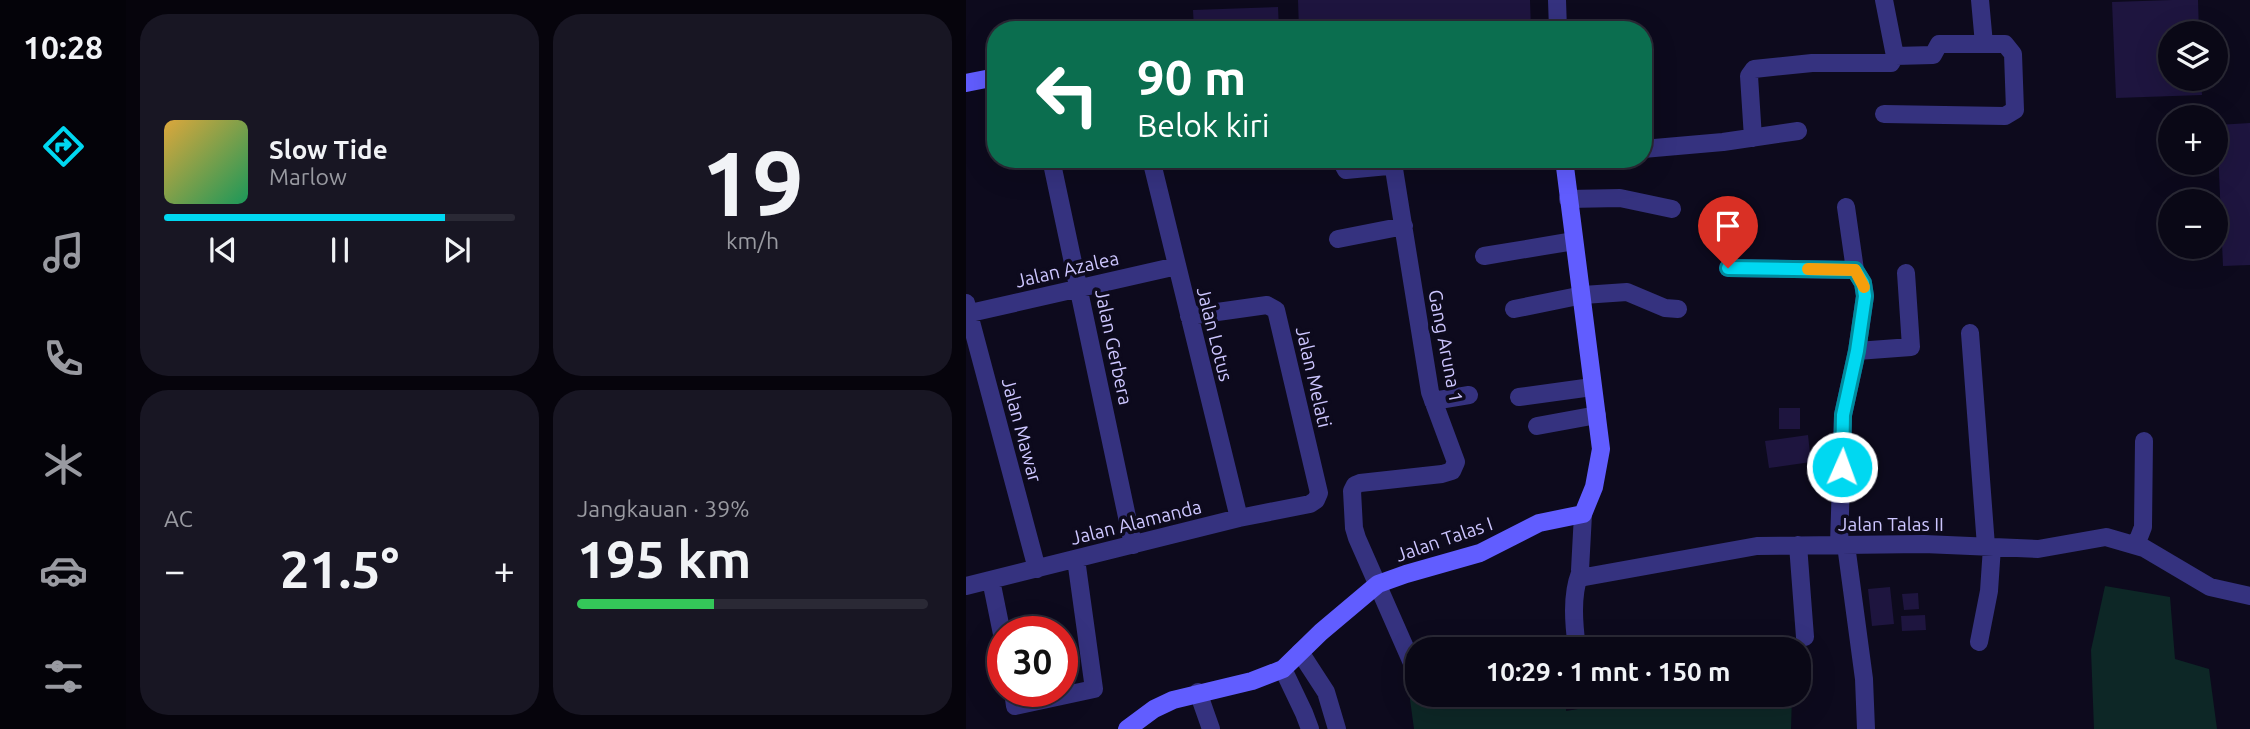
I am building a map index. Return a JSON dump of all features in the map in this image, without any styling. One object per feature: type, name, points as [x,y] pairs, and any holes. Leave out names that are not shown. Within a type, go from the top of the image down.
[{"type":"street","points":[[1557,0],[1558,21]]},
{"type":"street","points":[[1884,0],[1895,56]]},
{"type":"street","points":[[1980,0],[1984,44]]},
{"type":"street","points":[[1753,138],[1749,76],[1754,69],[1812,63],[1889,63],[1895,56],[1933,55],[1939,44],[2005,44],[2013,54],[2015,110],[2012,114],[2005,117],[1884,114]]},
{"type":"street","points":[[966,83],[987,79]]},
{"type":"street","points":[[1652,148],[1798,131]]},
{"type":"street","name":"Jalan Gerbera","points":[[1053,168],[1133,545]]},
{"type":"street","name":"Jalan Lotus","points":[[1153,168],[1239,518]]},
{"type":"street","name":"Gang Aruna 1","points":[[1345,168],[1367,168]]},
{"type":"street","name":"Gang Aruna 1","points":[[1378,584],[1354,528],[1352,491],[1355,485],[1442,474],[1454,468],[1456,462],[1433,401],[1392,168]]},
{"type":"street","points":[[1565,168],[1601,449],[1594,487],[1583,514],[1580,573],[1576,583],[1575,637]]},
{"type":"street","points":[[1568,199],[1620,198],[1672,209]]},
{"type":"street","points":[[1846,207],[1855,270],[1865,290],[1857,351],[1843,415],[1842,545],[1864,678],[1866,729]]},
{"type":"street","points":[[1338,239],[1404,226]]},
{"type":"street","points":[[1484,256],[1574,241]]},
{"type":"street","name":"Jalan Azalea","points":[[967,310],[1080,288],[1177,265]]},
{"type":"street","points":[[1728,268],[1855,270]]},
{"type":"street","points":[[1857,351],[1911,347],[1906,274]]},
{"type":"street","points":[[1514,309],[1583,296],[1628,292],[1665,308],[1678,309]]},
{"type":"street","name":"Jalan Melati","points":[[1189,316],[1267,305],[1276,310],[1319,493],[1317,500]]},
{"type":"street","name":"Jalan Mawar","points":[[967,310],[1037,569]]},
{"type":"street","points":[[1970,332],[1989,547],[1989,591],[1979,642]]},
{"type":"street","points":[[1519,397],[1592,387]]},
{"type":"street","points":[[1433,401],[1469,395]]},
{"type":"street","points":[[1537,426],[1597,415]]},
{"type":"street","points":[[2136,545],[2143,527],[2144,441]]},
{"type":"street","name":"Jalan Alamanda","points":[[966,586],[1239,518],[1310,504],[1317,500]]},
{"type":"street","name":"Jalan Talas I","points":[[1127,729],[1173,699],[1252,681],[1283,669],[1378,584],[1406,573],[1480,553],[1539,523],[1583,514]]},
{"type":"street","name":"Jalan Talas II","points":[[1580,573],[1585,577],[1597,576],[1746,548],[1924,544],[2038,549],[2106,537],[2136,545],[2161,556],[2210,587],[2250,596]]},
{"type":"street","points":[[1798,545],[1805,637]]},
{"type":"street","points":[[1076,559],[1094,689],[1078,692]]},
{"type":"street","points":[[991,580],[998,616]]},
{"type":"street","points":[[1378,584],[1405,647]]},
{"type":"street","points":[[1300,652],[1326,692],[1337,729]]},
{"type":"street","points":[[1283,669],[1310,729]]},
{"type":"street","points":[[1199,692],[1211,729]]},
{"type":"green space","points":[[2105,586],[2170,597],[2175,659],[2209,669],[2217,729],[2094,729],[2091,650]]},
{"type":"green space","points":[[1411,707],[1566,707],[1566,711],[1590,707],[1792,707],[1791,729],[1414,729]]},
{"type":"building","points":[[1298,0],[1530,0],[1531,21],[1299,21]]},
{"type":"building","points":[[2198,0],[2199,21],[2158,21],[2158,91],[2202,91],[2202,95],[2116,98],[2112,2]]},
{"type":"building","points":[[1278,7],[1279,21],[1194,21],[1193,10]]},
{"type":"building","points":[[2250,123],[2250,265],[2223,266],[2223,259],[2228,259],[2228,189],[2220,189],[2219,175],[2228,175],[2228,124]]},
{"type":"building","points":[[1779,408],[1800,408],[1800,429],[1779,429]]},
{"type":"building","points":[[1808,435],[1811,462],[1769,468],[1765,441]]},
{"type":"building","points":[[1890,587],[1894,624],[1872,626],[1868,589]]},
{"type":"building","points":[[1918,593],[1919,609],[1904,610],[1902,594]]},
{"type":"building","points":[[1925,615],[1926,630],[1902,631],[1901,616]]},
{"type":"slow traffic","points":[[1808,269],[1855,270],[1864,287]]},
{"type":"route","points":[[1728,268],[1855,270],[1863,283],[1864,306],[1843,415],[1842,467]]}]
